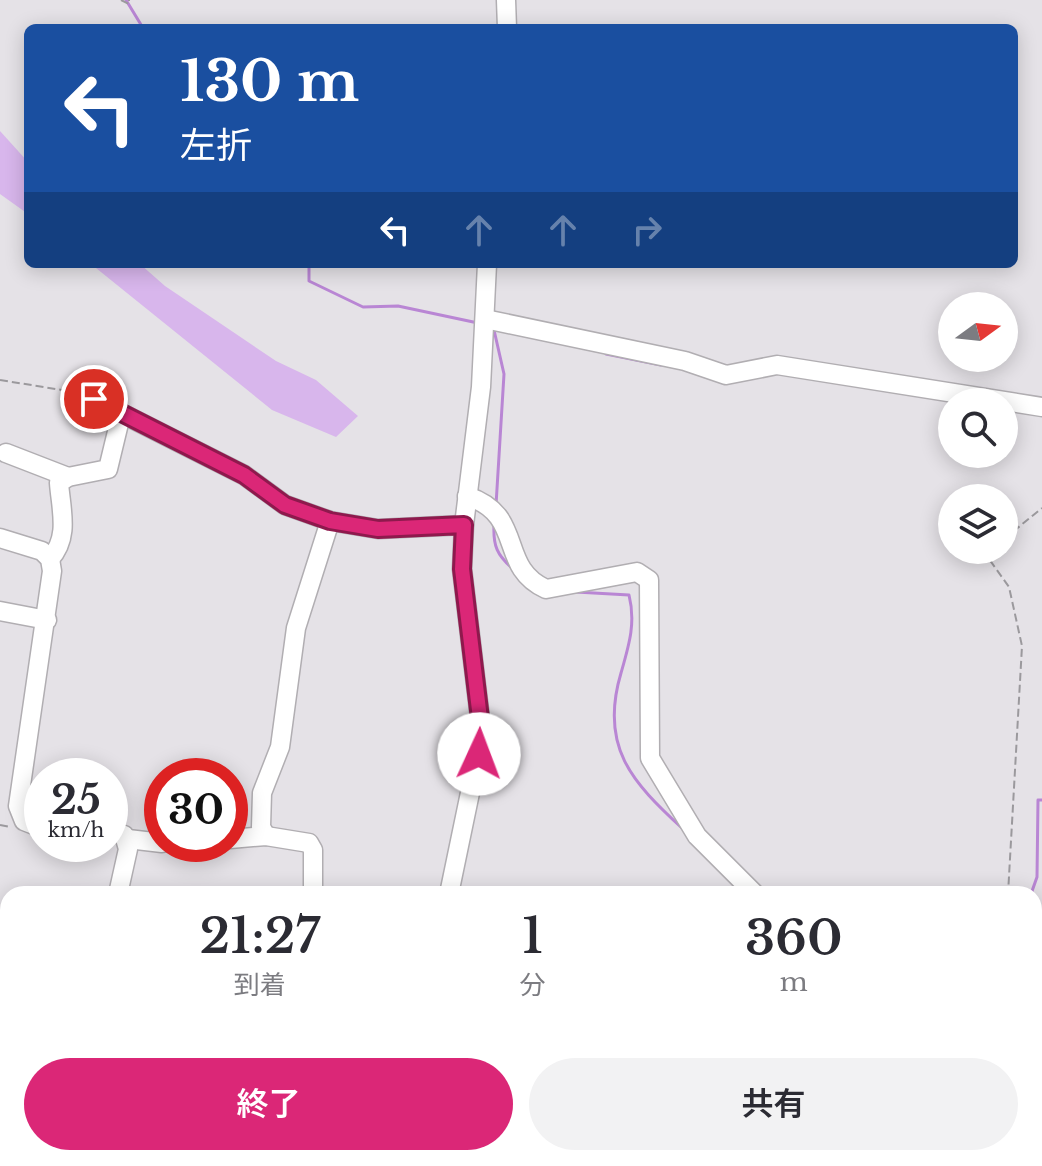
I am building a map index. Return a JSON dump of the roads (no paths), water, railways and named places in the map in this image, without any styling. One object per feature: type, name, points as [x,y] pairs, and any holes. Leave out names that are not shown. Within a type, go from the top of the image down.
[{"type":"street","points":[[506,0],[507,24]]},
{"type":"street","points":[[451,886],[482,735],[462,569],[467,496],[481,387],[487,268]]},
{"type":"street","points":[[485,319],[685,361],[726,375],[777,365],[1042,407]]},
{"type":"street","points":[[75,393],[244,475],[285,505],[330,521],[378,529],[464,525]]},
{"type":"street","points":[[24,758],[32,695],[47,620],[52,581],[50,559],[62,539],[59,485],[68,477],[108,469],[121,415]]},
{"type":"street","points":[[6,453],[68,477]]},
{"type":"street","points":[[467,496],[495,509],[504,524],[519,569],[546,589],[637,572],[649,580],[650,758],[697,836],[747,886]]},
{"type":"street","points":[[266,836],[261,827],[262,793],[280,747],[296,628],[311,570],[330,521]]},
{"type":"street","points":[[0,538],[36,548],[50,559]]},
{"type":"street","points":[[0,611],[47,620]]},
{"type":"street","points":[[24,758],[18,806],[24,821]]},
{"type":"street","points":[[248,838],[266,836],[309,843],[313,850],[313,886]]},
{"type":"street","points":[[128,839],[144,841]]},
{"type":"street","points":[[119,886],[124,862]]},
{"type":"waterway","points":[[126,0],[141,24]]},
{"type":"waterway","points":[[309,268],[309,281],[363,307],[398,306],[478,323]]},
{"type":"waterway","points":[[494,330],[504,374],[496,505]]},
{"type":"waterway","points":[[606,354],[661,365]]},
{"type":"waterway","points":[[494,525],[497,550],[513,569]]},
{"type":"waterway","points":[[576,592],[629,595],[631,634],[615,699],[614,722],[618,742],[635,778],[683,829]]},
{"type":"waterway","points":[[1034,886],[1037,877],[1038,800],[1042,800]]}]
